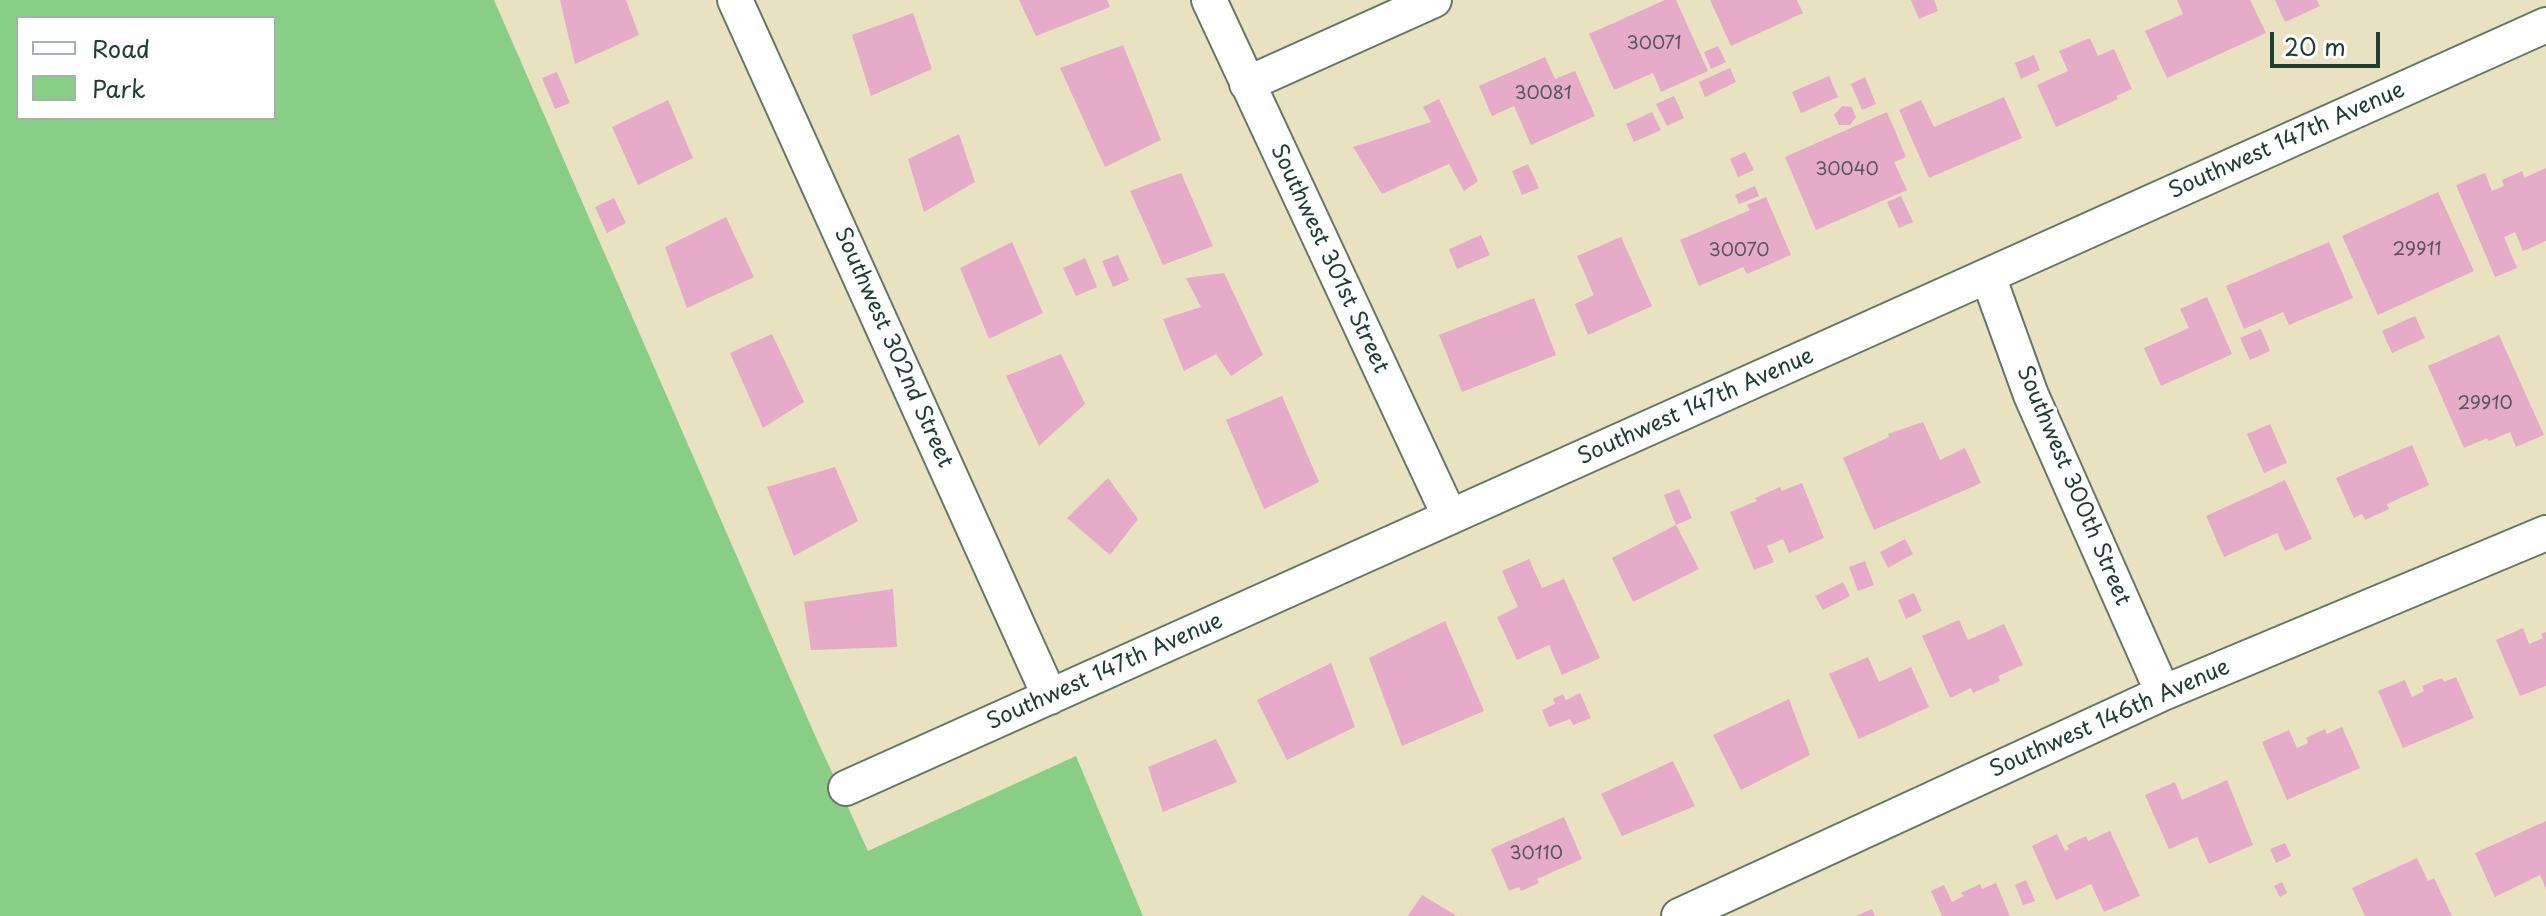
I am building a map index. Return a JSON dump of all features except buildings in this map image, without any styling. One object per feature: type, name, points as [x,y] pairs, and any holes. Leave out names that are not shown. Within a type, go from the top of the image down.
[{"type":"street","name":"Southwest 302nd Street","points":[[735,0],[1050,697]]},
{"type":"street","name":"Southwest 301st Street","points":[[1209,0],[1450,517]]},
{"type":"street","points":[[1247,84],[1434,0]]},
{"type":"street","name":"Southwest 147th Avenue","points":[[846,788],[2546,25]]},
{"type":"street","name":"Southwest 300th Street","points":[[1988,276],[2031,395],[2163,693]]},
{"type":"street","name":"Southwest 146th Avenue","points":[[1679,916],[2163,693],[2546,533]]},
{"type":"green space","points":[[0,0],[494,0],[868,851],[1076,756],[1143,916],[0,916]]}]
